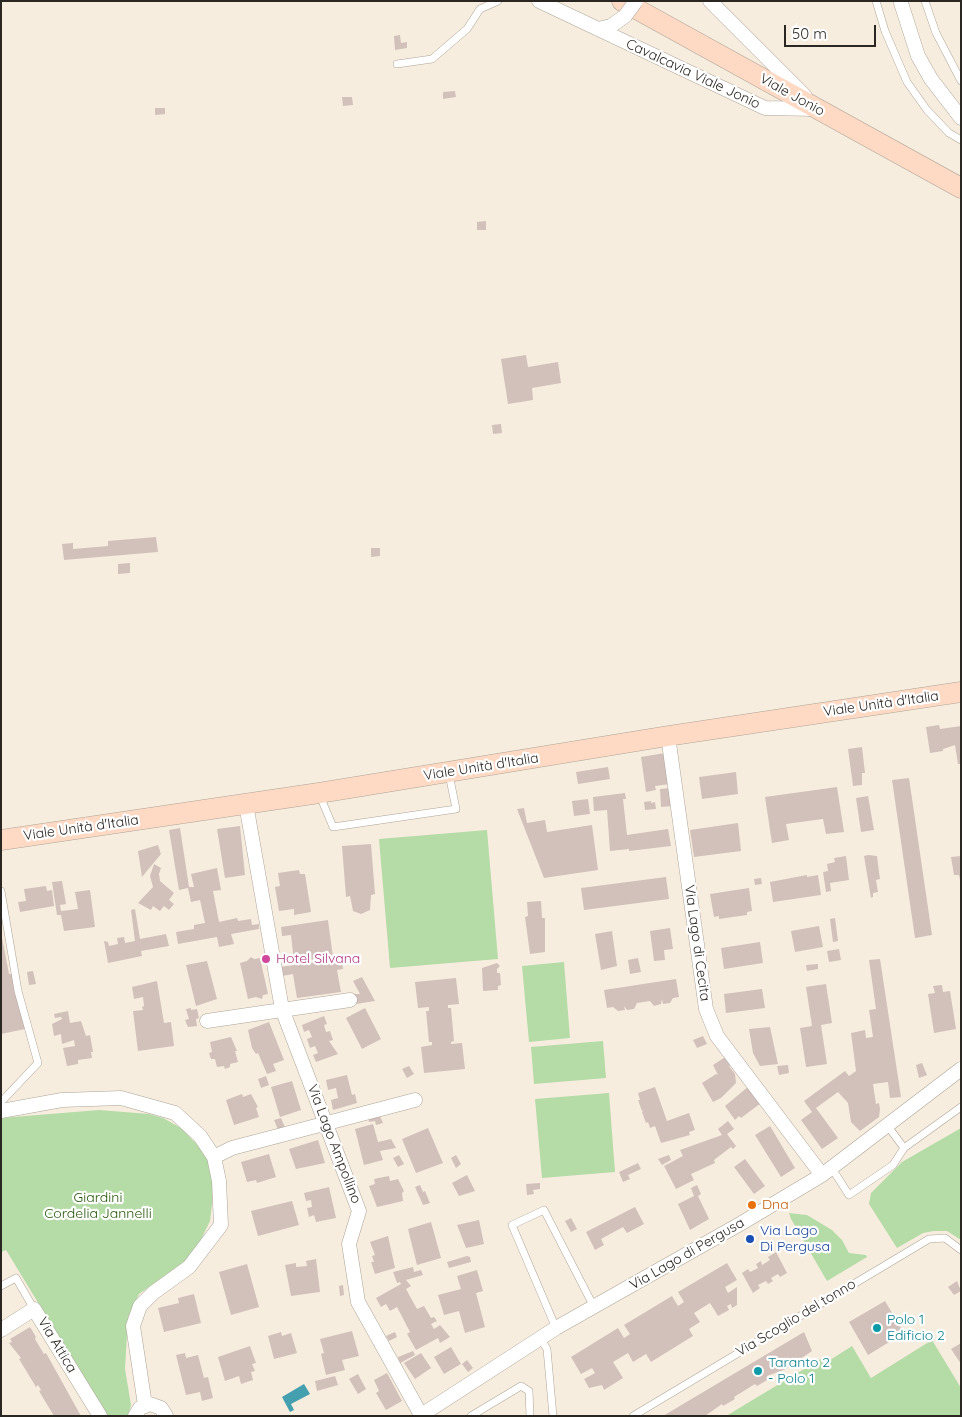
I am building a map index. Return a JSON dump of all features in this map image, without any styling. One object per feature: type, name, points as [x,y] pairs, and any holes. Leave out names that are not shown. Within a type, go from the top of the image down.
[{"type":"main road","name":"Viale Jonio","points":[[624,9],[818,109],[961,188]]},
{"type":"main road","points":[[938,175],[961,196]]},
{"type":"main road","name":"Viale Unità d'Italia","points":[[1,840],[319,793],[668,736],[961,692]]},
{"type":"street","name":"Cavalcavia Viale Jonio","points":[[539,1],[765,108],[818,109]]},
{"type":"street","name":"Cavalcavia Viale Jonio","points":[[598,29],[611,26],[624,9],[636,1]]},
{"type":"street","points":[[710,1],[818,109]]},
{"type":"street","points":[[901,2],[918,56],[931,79],[961,118]]},
{"type":"street","name":"Via Lago di Cecita","points":[[668,736],[706,1009],[718,1036],[826,1171]]},
{"type":"street","name":"Via Lago Ampollino","points":[[246,804],[282,1009],[359,1211],[349,1244],[358,1302],[420,1415]]},
{"type":"street","points":[[207,1021],[350,1000]]},
{"type":"street","name":"Via Lago di Pergusa","points":[[420,1415],[556,1328],[826,1171],[961,1070]]},
{"type":"street","points":[[1,1110],[62,1100],[121,1098],[174,1113],[200,1136],[214,1157],[219,1182],[220,1225],[189,1267],[153,1293],[140,1306],[133,1326],[145,1405]]},
{"type":"street","points":[[214,1157],[232,1148],[415,1100]]},
{"type":"street","name":"Via Attica","points":[[1,1330],[34,1309],[100,1416]]},
{"type":"street","points":[[134,1416],[145,1405],[156,1405],[166,1416]]},
{"type":"lane","points":[[397,64],[432,59],[467,29],[479,5],[498,1]]},
{"type":"lane","points":[[876,1],[885,31],[906,82],[927,110],[949,133],[961,140]]},
{"type":"lane","points":[[925,1],[936,33],[961,81]]},
{"type":"lane","points":[[319,793],[333,827],[456,809],[449,772]]},
{"type":"lane","points":[[1,891],[18,991],[38,1063],[1,1102]]},
{"type":"lane","points":[[826,1171],[849,1195],[893,1165],[904,1148],[961,1107]]},
{"type":"lane","points":[[887,1124],[904,1148]]},
{"type":"lane","points":[[556,1328],[512,1225],[544,1210],[594,1307]]},
{"type":"lane","name":"Via Scoglio del tonno","points":[[633,1416],[929,1239],[945,1238],[961,1250]]},
{"type":"lane","points":[[1,1286],[16,1278],[34,1309]]},
{"type":"lane","points":[[540,1338],[547,1349],[553,1416]]},
{"type":"lane","points":[[471,1416],[521,1386],[529,1391],[530,1416]]},
{"type":"green space","points":[[487,830],[498,959],[390,968],[379,839]]},
{"type":"green space","points":[[564,962],[570,1038],[529,1042],[522,966]]},
{"type":"green space","points":[[603,1041],[606,1078],[534,1084],[531,1047]]},
{"type":"green space","points":[[609,1093],[615,1172],[542,1178],[535,1099]]},
{"type":"green space","name":"Giardini Cordelia Jannelli","points":[[99,1110],[149,1114],[163,1118],[181,1128],[206,1154],[211,1167],[214,1187],[210,1221],[197,1248],[188,1259],[139,1294],[128,1317],[125,1369],[131,1405],[128,1416],[107,1416],[6,1250],[1,1252],[1,1118]]},
{"type":"green space","points":[[961,1128],[961,1240],[947,1231],[934,1231],[923,1233],[897,1248],[869,1204],[871,1193],[902,1162]]},
{"type":"green space","points":[[789,1213],[807,1215],[832,1230],[842,1240],[849,1253],[866,1255],[867,1257],[827,1281]]},
{"type":"green space","points":[[932,1340],[961,1388],[961,1416],[726,1416],[824,1357],[827,1362],[852,1346],[871,1378]]},
{"type":"water","points":[[304,1384],[310,1394],[291,1404],[294,1410],[290,1412],[282,1397]]},
{"type":"building","points":[[400,35],[401,43],[407,42],[407,48],[395,50],[394,36]]},
{"type":"building","points":[[455,91],[456,97],[443,99],[443,92]]},
{"type":"building","points":[[342,97],[352,97],[353,105],[343,106]]},
{"type":"building","points":[[155,108],[165,108],[165,114],[155,115]]},
{"type":"building","points":[[486,221],[486,230],[477,230],[477,222]]},
{"type":"building","points":[[526,355],[528,367],[558,362],[561,383],[532,388],[533,400],[508,404],[501,359]]},
{"type":"building","points":[[501,424],[502,433],[493,434],[492,425]]},
{"type":"building","points":[[156,537],[158,552],[64,560],[62,544],[73,543],[73,549],[108,546],[108,541]]},
{"type":"building","points":[[371,548],[380,548],[380,556],[371,557]]},
{"type":"building","points":[[130,563],[130,573],[118,574],[118,564]]},
{"type":"building","points":[[939,725],[940,729],[961,726],[961,764],[958,764],[955,745],[943,749],[943,751],[930,753],[926,727]]},
{"type":"building","points":[[862,747],[865,773],[862,773],[862,785],[853,786],[848,749]]},
{"type":"building","points":[[665,753],[670,784],[655,786],[656,790],[646,792],[641,757]]},
{"type":"building","points":[[608,767],[610,779],[578,784],[576,772]]},
{"type":"building","points":[[736,772],[738,794],[702,799],[699,777]]},
{"type":"building","points":[[909,778],[932,935],[915,938],[892,780]]},
{"type":"building","points":[[837,787],[844,832],[826,834],[823,819],[786,824],[789,840],[772,843],[765,797]]},
{"type":"building","points":[[670,788],[672,806],[661,807],[660,789]]},
{"type":"building","points":[[625,793],[626,799],[623,799],[627,835],[668,829],[671,846],[629,851],[629,849],[610,851],[607,810],[594,811],[593,797]]},
{"type":"building","points":[[868,796],[874,830],[861,832],[856,798]]},
{"type":"building","points":[[588,799],[590,814],[574,816],[572,801]]},
{"type":"building","points":[[651,801],[651,803],[655,802],[656,809],[645,810],[644,802]]},
{"type":"building","points":[[524,808],[527,823],[545,820],[547,832],[592,825],[598,870],[544,878],[517,809]]},
{"type":"building","points":[[738,823],[741,851],[694,857],[690,830]]},
{"type":"building","points":[[240,826],[245,875],[225,878],[217,829]]},
{"type":"building","points":[[180,828],[189,887],[194,887],[191,874],[217,868],[221,890],[213,891],[219,922],[237,918],[238,921],[251,919],[252,925],[259,924],[259,929],[231,934],[234,944],[219,947],[217,937],[178,944],[176,932],[194,929],[194,925],[205,923],[200,900],[191,902],[188,888],[179,890],[169,830]]},
{"type":"building","points":[[371,844],[375,894],[371,895],[370,910],[361,914],[353,911],[350,896],[346,897],[342,846]]},
{"type":"building","points":[[158,845],[161,854],[142,877],[138,851]]},
{"type":"building","points":[[846,856],[849,880],[830,883],[831,891],[826,892],[823,872],[828,871],[827,864],[835,862],[834,858]]},
{"type":"building","points":[[864,856],[877,856],[880,879],[876,880],[878,892],[873,893],[871,898]]},
{"type":"building","points":[[961,856],[960,880],[959,875],[954,875],[951,857]]},
{"type":"building","points":[[154,864],[161,868],[159,874],[160,881],[174,893],[169,900],[174,904],[169,910],[164,906],[160,911],[153,906],[151,910],[138,903],[153,887],[150,876]]},
{"type":"building","points":[[299,870],[300,874],[305,874],[311,912],[294,915],[294,909],[279,911],[275,887],[280,886],[278,873]]},
{"type":"building","points":[[807,875],[807,877],[818,875],[821,895],[773,902],[770,882]]},
{"type":"building","points":[[666,877],[669,899],[584,910],[581,888]]},
{"type":"building","points":[[761,878],[762,884],[755,885],[754,879]]},
{"type":"building","points":[[62,881],[66,904],[60,905],[61,911],[78,909],[75,892],[90,890],[95,927],[64,931],[61,915],[57,915],[52,882]]},
{"type":"building","points":[[46,886],[47,891],[52,890],[54,906],[20,912],[18,902],[26,901],[24,889]]},
{"type":"building","points":[[749,888],[752,911],[747,912],[747,915],[719,919],[719,916],[714,917],[710,894]]},
{"type":"building","points":[[541,901],[542,918],[545,918],[545,952],[530,954],[525,917],[528,916],[527,902]]},
{"type":"building","points":[[135,909],[140,939],[166,934],[169,946],[141,951],[142,956],[108,963],[104,941],[108,942],[109,946],[118,944],[117,938],[124,937],[125,943],[135,941],[131,910]]},
{"type":"building","points":[[835,918],[838,941],[833,942],[830,919]]},
{"type":"building","points":[[328,920],[333,957],[294,962],[291,935],[282,936],[281,927]]},
{"type":"building","points":[[819,926],[823,947],[795,952],[791,931]]},
{"type":"building","points":[[670,928],[673,949],[664,950],[665,960],[654,961],[650,931]]},
{"type":"building","points":[[612,931],[617,966],[601,970],[595,934]]},
{"type":"building","points":[[1,932],[9,974],[14,973],[25,1029],[1,1034]]},
{"type":"building","points":[[760,942],[763,963],[724,969],[721,948]]},
{"type":"building","points":[[839,949],[841,960],[829,962],[827,951]]},
{"type":"building","points":[[251,957],[254,959],[260,958],[268,994],[263,995],[262,999],[256,997],[248,999],[240,963],[247,961]]},
{"type":"building","points":[[638,958],[641,972],[630,974],[628,960]]},
{"type":"building","points":[[880,959],[901,1097],[890,1098],[888,1082],[873,1084],[876,1104],[879,1103],[879,1117],[860,1131],[851,1122],[848,1103],[838,1092],[816,1108],[838,1138],[822,1149],[801,1120],[812,1112],[804,1101],[845,1071],[849,1076],[856,1071],[851,1033],[865,1030],[866,1038],[873,1037],[869,1010],[876,1009],[869,960]]},
{"type":"building","points":[[207,961],[217,999],[196,1006],[186,965]]},
{"type":"building","points":[[323,961],[323,965],[342,962],[343,969],[337,970],[341,992],[297,998],[293,974],[282,976],[280,967]]},
{"type":"building","points":[[497,963],[500,966],[497,969],[497,973],[500,973],[501,985],[498,986],[498,990],[483,991],[482,968]]},
{"type":"building","points":[[818,964],[818,969],[807,971],[806,965]]},
{"type":"building","points":[[33,971],[36,984],[29,985],[27,972]]},
{"type":"building","points":[[362,977],[375,1001],[356,1004],[355,994],[360,994],[353,981]]},
{"type":"building","points":[[456,978],[459,1004],[448,1005],[448,1008],[451,1008],[454,1041],[451,1044],[462,1043],[465,1069],[424,1073],[421,1047],[432,1045],[432,1042],[429,1042],[426,1011],[429,1011],[429,1007],[418,1008],[415,982]]},
{"type":"building","points":[[676,979],[679,997],[673,998],[670,1003],[663,1004],[662,999],[661,1004],[654,1006],[650,1001],[637,1003],[634,1009],[627,1010],[624,1006],[625,1010],[618,1011],[613,1007],[607,1008],[604,990]]},
{"type":"building","points":[[157,981],[164,1023],[171,1022],[174,1046],[138,1051],[133,1011],[143,1010],[142,1007],[144,1006],[143,997],[134,999],[132,987]]},
{"type":"building","points":[[826,984],[832,1023],[821,1025],[827,1064],[806,1067],[800,1028],[812,1026],[806,987]]},
{"type":"building","points":[[942,985],[943,992],[950,991],[956,1029],[934,1033],[928,994],[935,993],[933,986]]},
{"type":"building","points":[[762,989],[765,1008],[726,1013],[724,994]]},
{"type":"building","points":[[191,1008],[191,1010],[197,1009],[199,1018],[196,1019],[197,1026],[188,1027],[185,1020],[189,1019],[186,1009]]},
{"type":"building","points":[[365,1008],[381,1039],[362,1049],[346,1018]]},
{"type":"building","points":[[68,1011],[70,1023],[81,1021],[86,1036],[90,1035],[93,1052],[91,1052],[92,1058],[78,1060],[78,1064],[67,1066],[63,1048],[75,1046],[74,1040],[62,1044],[61,1034],[54,1036],[52,1024],[62,1019],[61,1017],[55,1018],[54,1014]]},
{"type":"building","points":[[324,1016],[327,1024],[324,1025],[326,1032],[330,1031],[333,1040],[329,1041],[338,1054],[316,1062],[313,1055],[318,1053],[315,1046],[310,1048],[307,1039],[312,1037],[309,1030],[304,1032],[302,1025]]},
{"type":"building","points":[[269,1022],[284,1060],[273,1064],[276,1071],[267,1074],[258,1053],[256,1054],[252,1048],[248,1030]]},
{"type":"building","points":[[770,1027],[778,1064],[760,1066],[753,1053],[749,1029]]},
{"type":"building","points":[[703,1036],[707,1044],[697,1048],[693,1040]]},
{"type":"building","points":[[231,1037],[237,1051],[235,1051],[238,1062],[230,1064],[230,1067],[225,1069],[224,1066],[217,1067],[215,1059],[211,1059],[209,1053],[212,1052],[210,1042]]},
{"type":"building","points":[[727,1056],[732,1064],[729,1066],[735,1074],[736,1083],[721,1098],[713,1102],[702,1083],[716,1074],[718,1075],[713,1065]]},
{"type":"building","points":[[922,1063],[927,1075],[919,1078],[916,1065]]},
{"type":"building","points":[[788,1065],[789,1073],[779,1075],[777,1066]]},
{"type":"building","points":[[409,1066],[414,1074],[407,1078],[402,1069]]},
{"type":"building","points":[[347,1075],[352,1095],[355,1094],[357,1103],[333,1110],[331,1100],[338,1098],[336,1088],[328,1090],[326,1080]]},
{"type":"building","points":[[266,1076],[269,1085],[261,1088],[258,1079]]},
{"type":"building","points":[[292,1081],[301,1110],[280,1117],[271,1087]]},
{"type":"building","points":[[749,1086],[761,1103],[741,1118],[739,1116],[735,1120],[725,1106]]},
{"type":"building","points":[[655,1087],[667,1121],[689,1113],[695,1130],[689,1132],[690,1135],[661,1143],[655,1126],[650,1128],[648,1122],[646,1123],[642,1112],[644,1110],[642,1111],[638,1100],[640,1100],[638,1093]]},
{"type":"building","points":[[242,1094],[243,1097],[251,1094],[258,1107],[256,1108],[259,1117],[234,1125],[226,1100]]},
{"type":"building","points":[[379,1114],[383,1123],[376,1125],[375,1121],[369,1122],[368,1117]]},
{"type":"building","points":[[281,1118],[286,1130],[279,1132],[274,1120]]},
{"type":"building","points":[[728,1121],[734,1129],[727,1134],[736,1146],[733,1149],[731,1147],[714,1160],[715,1163],[691,1174],[694,1180],[676,1189],[664,1166],[683,1156],[680,1150],[722,1135],[718,1129]]},
{"type":"building","points":[[373,1124],[378,1142],[391,1139],[396,1148],[380,1151],[383,1160],[364,1165],[355,1129]]},
{"type":"building","points":[[770,1126],[795,1168],[781,1177],[755,1135]]},
{"type":"building","points":[[428,1128],[443,1163],[416,1173],[402,1139]]},
{"type":"building","points":[[318,1140],[325,1163],[296,1169],[289,1149]]},
{"type":"building","points":[[269,1154],[276,1177],[257,1183],[256,1180],[247,1182],[241,1162]]},
{"type":"building","points":[[399,1155],[404,1164],[398,1167],[393,1158]]},
{"type":"building","points":[[456,1155],[461,1164],[456,1168],[451,1158]]},
{"type":"building","points":[[669,1155],[671,1160],[662,1165],[658,1159]]},
{"type":"building","points":[[745,1159],[765,1186],[754,1194],[734,1167]]},
{"type":"building","points":[[638,1163],[641,1169],[628,1175],[630,1179],[623,1182],[619,1172]]},
{"type":"building","points":[[467,1175],[475,1191],[459,1196],[452,1183]]},
{"type":"building","points":[[389,1176],[390,1181],[398,1179],[404,1191],[402,1193],[403,1201],[377,1207],[369,1186],[375,1184],[374,1179]]},
{"type":"building","points":[[540,1183],[540,1189],[533,1190],[534,1194],[527,1195],[526,1184]]},
{"type":"building","points":[[420,1185],[430,1203],[423,1205],[415,1187]]},
{"type":"building","points":[[697,1185],[701,1194],[698,1196],[709,1219],[690,1230],[678,1204],[694,1196],[691,1188]]},
{"type":"building","points":[[329,1187],[336,1218],[316,1222],[314,1215],[309,1217],[307,1208],[312,1207],[311,1200],[306,1201],[304,1193]]},
{"type":"building","points":[[292,1201],[299,1225],[258,1236],[251,1211]]},
{"type":"building","points":[[635,1207],[644,1224],[627,1233],[623,1227],[601,1239],[604,1245],[595,1250],[586,1232]]},
{"type":"building","points":[[571,1218],[577,1229],[571,1232],[565,1221]]},
{"type":"building","points":[[479,1220],[484,1244],[466,1248],[457,1225]]},
{"type":"building","points":[[431,1222],[441,1258],[417,1265],[408,1229]]},
{"type":"building","points":[[388,1236],[395,1268],[375,1274],[371,1262],[374,1262],[372,1256],[375,1255],[370,1242]]},
{"type":"building","points":[[776,1252],[787,1273],[780,1277],[778,1274],[771,1278],[773,1281],[768,1284],[766,1281],[758,1285],[760,1288],[753,1293],[742,1273],[748,1269],[750,1272],[758,1268],[756,1264],[761,1261],[762,1265],[770,1260],[768,1257]]},
{"type":"building","points":[[467,1256],[470,1257],[471,1262],[449,1268],[447,1262]]},
{"type":"building","points":[[316,1259],[320,1292],[291,1296],[285,1265],[296,1263],[296,1267],[307,1266],[306,1261]]},
{"type":"building","points":[[727,1263],[737,1280],[725,1287],[728,1293],[737,1287],[737,1305],[732,1308],[731,1304],[727,1306],[729,1310],[718,1316],[710,1303],[694,1313],[700,1322],[689,1329],[693,1336],[651,1362],[646,1354],[633,1362],[628,1353],[613,1362],[623,1378],[604,1390],[602,1385],[589,1388],[584,1379],[595,1373],[592,1368],[581,1374],[571,1357],[618,1328],[624,1338],[630,1334],[624,1325],[672,1296],[678,1306],[684,1302],[678,1292]]},
{"type":"building","points":[[247,1264],[259,1307],[231,1315],[219,1272]]},
{"type":"building","points":[[413,1267],[414,1272],[421,1270],[423,1275],[406,1280],[411,1286],[406,1289],[417,1309],[424,1306],[431,1318],[434,1317],[437,1321],[431,1324],[434,1329],[440,1325],[450,1337],[440,1343],[438,1338],[416,1350],[407,1334],[410,1332],[397,1307],[390,1311],[386,1304],[381,1307],[376,1298],[401,1284],[400,1282],[397,1283],[393,1272]]},
{"type":"building","points":[[477,1270],[483,1291],[476,1293],[485,1327],[465,1333],[459,1311],[444,1315],[438,1295],[461,1289],[457,1276]]},
{"type":"building","points":[[957,1281],[961,1291],[954,1295],[948,1287]]},
{"type":"building","points":[[343,1285],[344,1295],[340,1296],[339,1286]]},
{"type":"building","points":[[194,1294],[201,1323],[164,1332],[158,1308],[179,1303],[178,1298]]},
{"type":"building","name":"Polo 1 Edificio 2","points":[[885,1301],[904,1333],[868,1355],[849,1322]]},
{"type":"building","points":[[30,1327],[36,1337],[35,1339],[44,1354],[46,1353],[81,1416],[54,1416],[39,1391],[41,1390],[38,1385],[36,1387],[19,1359],[21,1358],[9,1343],[12,1342],[10,1339]]},
{"type":"building","points":[[352,1331],[359,1356],[342,1360],[345,1370],[326,1375],[321,1354],[324,1353],[320,1339]]},
{"type":"building","points":[[281,1332],[282,1336],[291,1333],[297,1353],[274,1359],[268,1336]]},
{"type":"building","points":[[395,1332],[397,1337],[389,1341],[386,1336]]},
{"type":"building","name":"Taranto 2 - Polo 1","points":[[804,1332],[812,1351],[786,1369],[767,1376],[769,1379],[757,1386],[755,1384],[734,1397],[735,1399],[723,1406],[722,1404],[705,1416],[663,1416]]},
{"type":"building","points":[[961,1343],[961,1364],[951,1349]]},
{"type":"building","points":[[250,1346],[256,1363],[252,1364],[255,1371],[251,1372],[253,1380],[241,1384],[239,1376],[225,1381],[218,1357]]},
{"type":"building","points":[[451,1347],[461,1364],[444,1374],[434,1357]]},
{"type":"building","points":[[413,1351],[415,1355],[400,1363],[398,1357]]},
{"type":"building","points":[[185,1353],[186,1358],[198,1355],[204,1378],[208,1377],[213,1398],[202,1401],[200,1392],[186,1395],[176,1355]]},
{"type":"building","points":[[421,1353],[431,1368],[415,1379],[404,1363]]},
{"type":"building","points":[[467,1360],[473,1368],[468,1372],[462,1364]]},
{"type":"building","points":[[387,1373],[402,1401],[386,1410],[376,1393],[379,1391],[374,1380]]},
{"type":"building","points":[[358,1374],[366,1389],[358,1394],[349,1379]]},
{"type":"building","points":[[335,1376],[338,1385],[317,1391],[315,1381]]},
{"type":"place","name":"Hotel Silvana","points":[[266,959]]},
{"type":"place","name":"Dna","points":[[752,1205]]},
{"type":"place","name":"Via Lago Di Pergusa","points":[[750,1239]]},
{"type":"place","name":"Polo 1 Edificio 2","points":[[877,1328]]},
{"type":"place","name":"Taranto 2 - Polo 1","points":[[758,1371]]}]
